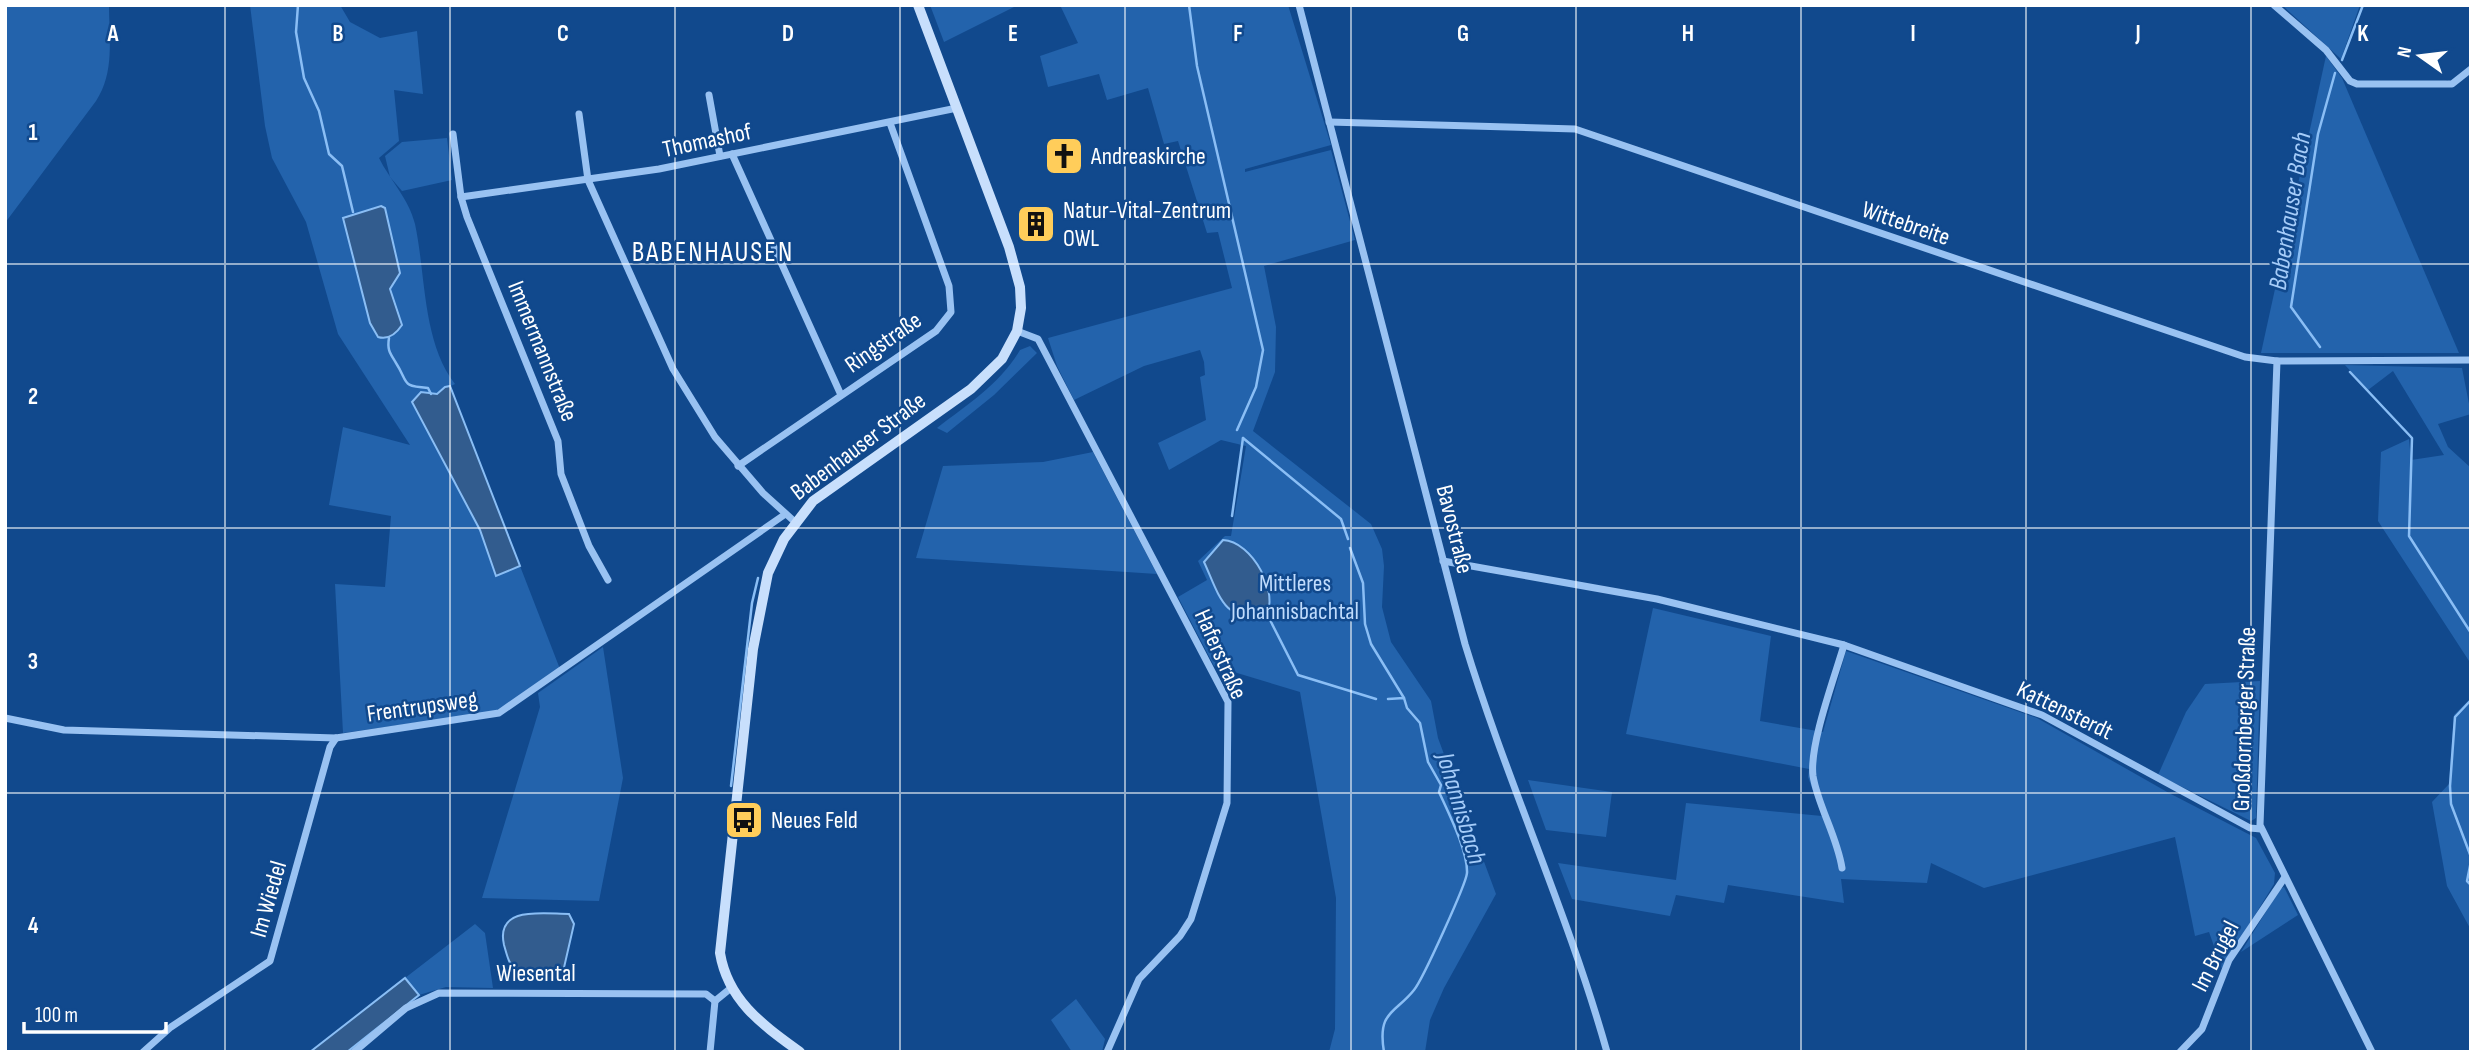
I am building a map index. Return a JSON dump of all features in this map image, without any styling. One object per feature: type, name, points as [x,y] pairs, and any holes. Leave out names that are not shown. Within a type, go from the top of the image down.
[{"type":"main road","name":"Babenhauser Straße","points":[[800,1052],[746,1009],[731,988],[721,961],[721,927],[756,627],[765,581],[795,522],[819,496],[971,389],[1002,359],[1017,331],[1021,308],[1016,270],[918,5]]},
{"type":"street","name":"Bavostraße","points":[[1299,5],[1479,690],[1572,935],[1607,1052]]},
{"type":"street","points":[[2274,5],[2326,50],[2350,81],[2357,84],[2452,84],[2471,69]]},
{"type":"street","points":[[709,95],[720,156]]},
{"type":"street","name":"Thomashof","points":[[461,197],[588,180],[957,108]]},
{"type":"street","points":[[579,114],[588,180],[673,369],[715,437],[738,466],[784,515],[795,522]]},
{"type":"street","name":"Wittebreite","points":[[1329,122],[1542,126],[1585,131],[2217,349],[2277,361],[2471,360]]},
{"type":"street","name":"Ringstraße","points":[[738,466],[936,331],[951,312],[949,286],[890,123]]},
{"type":"street","name":"Immermannstraße","points":[[453,134],[461,197],[558,441],[561,474],[589,546],[608,580]]},
{"type":"street","points":[[732,154],[841,395]]},
{"type":"street","name":"Haferstraße","points":[[1017,331],[1038,339],[1228,702],[1227,803],[1200,893],[1185,930],[1139,979],[1107,1052]]},
{"type":"street","name":"Großdornberger Straße","points":[[2277,361],[2261,829],[2372,1052]]},
{"type":"street","name":"Frentrupsweg","points":[[5,718],[64,730],[336,738],[499,713],[784,515]]},
{"type":"street","name":"Kattensterdt","points":[[1443,561],[1657,599],[1844,645],[2042,715],[2178,791],[2250,828],[2261,829]]},
{"type":"street","points":[[1842,868],[1835,836],[1813,771],[1823,718],[1844,645]]},
{"type":"street","name":"Im Wiedel","points":[[143,1052],[171,1027],[270,961],[330,747],[336,738]]},
{"type":"street","name":"Im Brugel","points":[[2180,1052],[2202,1029],[2229,960],[2285,877]]},
{"type":"street","points":[[710,1052],[715,1001],[731,988]]},
{"type":"street","name":"Wiesental","points":[[354,1052],[406,1008],[439,992],[706,995],[715,1001]]},
{"type":"green space","points":[[5,5],[109,5],[110,43],[106,79],[96,101],[5,223]]},
{"type":"green space","points":[[250,5],[340,5],[350,22],[380,38],[417,31],[423,94],[394,90],[399,141],[379,158],[412,215],[436,348],[455,384],[437,393],[425,393],[439,454],[480,530],[496,575],[520,566],[560,669],[498,711],[343,733],[335,584],[385,587],[391,516],[329,505],[343,427],[410,445],[338,334],[306,222],[272,158],[265,126]],"holes":[[[385,208],[400,273],[390,289],[402,325],[370,323],[343,218]]]},
{"type":"green space","points":[[930,5],[1018,5],[944,42]]},
{"type":"green space","name":"Mittleres Johannisbachtal","points":[[1060,5],[1288,5],[1331,145],[1245,169],[1245,172],[1331,150],[1355,240],[1264,266],[1276,327],[1275,372],[1253,431],[1371,524],[1382,549],[1382,607],[1391,642],[1431,701],[1438,738],[1496,894],[1444,988],[1430,1020],[1425,1052],[1329,1052],[1335,1029],[1336,898],[1300,692],[1214,666],[1178,597],[1207,580],[1198,561],[1225,536],[1231,536],[1246,446],[1221,440],[1169,470],[1158,443],[1206,420],[1200,377],[1205,375],[1204,362],[1200,350],[1144,366],[1074,400],[1057,366],[1048,338],[1232,288],[1218,232],[1207,233],[1178,141],[1164,144],[1148,88],[1107,100],[1099,74],[1048,87],[1040,56],[1078,43]]},
{"type":"green space","points":[[2282,5],[2360,5],[2341,59]]},
{"type":"green space","points":[[2326,56],[2342,78],[2459,353],[2261,353]]},
{"type":"green space","points":[[447,138],[452,180],[402,191],[390,177],[385,156],[402,142]]},
{"type":"green space","points":[[1030,346],[1037,353],[994,395],[947,433],[937,428],[983,393],[1003,373],[1020,350]]},
{"type":"green space","points":[[2345,365],[2462,368],[2471,414],[2438,424],[2448,447],[2471,468],[2471,664],[2378,521],[2381,452],[2409,439],[2411,460],[2444,455],[2393,371],[2368,390]]},
{"type":"green space","points":[[1093,452],[1157,574],[916,558],[943,466],[1043,462]]},
{"type":"green space","points":[[1653,608],[1771,636],[1760,721],[1823,732],[1846,651],[2037,718],[2169,793],[2256,838],[2275,873],[2274,884],[2222,969],[2209,932],[2195,936],[2175,837],[1984,888],[1931,863],[1927,883],[1841,879],[1844,903],[1728,885],[1724,903],[1676,895],[1670,916],[1572,899],[1558,863],[1676,880],[1686,803],[1822,816],[1808,777],[1809,769],[1626,734]]},
{"type":"green space","points":[[603,647],[623,778],[599,901],[482,898],[540,707],[538,693]]},
{"type":"green space","points":[[2260,681],[2256,818],[2251,821],[2158,775],[2186,712],[2205,684]]},
{"type":"green space","points":[[2471,698],[2471,930],[2447,886],[2432,802],[2449,784],[2454,715]]},
{"type":"green space","points":[[1528,780],[1612,792],[1606,837],[1546,830]]},
{"type":"green space","points":[[2284,887],[2298,915],[2241,952],[2280,889]]},
{"type":"green space","points":[[475,924],[485,933],[493,988],[446,987],[419,995],[405,978]]},
{"type":"green space","points":[[1076,999],[1105,1039],[1102,1052],[1072,1052],[1051,1020]]},
{"type":"shaded area","points":[[381,206],[385,208],[400,273],[390,289],[402,325],[394,334],[385,338],[378,337],[370,323],[343,218]]},
{"type":"shaded area","points":[[450,386],[520,566],[496,576],[480,530],[412,402],[421,392],[437,394]]},
{"type":"shaded area","points":[[1223,540],[1244,549],[1261,570],[1269,596],[1269,608],[1265,618],[1240,616],[1224,603],[1218,594],[1204,562]]},
{"type":"shaded area","points":[[535,913],[569,914],[574,924],[563,972],[515,970],[504,945],[503,932],[507,923],[514,918]]},
{"type":"shaded area","points":[[405,978],[419,995],[347,1052],[310,1052]]},
{"type":"waterway","points":[[298,5],[296,32],[304,78],[319,111],[329,154],[342,166],[353,212]]},
{"type":"waterway","name":"Johannisbach","points":[[1189,5],[1197,66],[1263,350],[1256,387],[1237,430]]},
{"type":"waterway","name":"Babenhauser Bach","points":[[2342,60],[2363,5]]},
{"type":"waterway","name":"Babenhauser Bach","points":[[2320,347],[2291,307],[2318,134],[2335,73]]},
{"type":"waterway","points":[[389,338],[388,346],[406,382],[428,388],[431,394]]},
{"type":"waterway","name":"Babenhauser Bach","points":[[2350,372],[2412,438],[2409,536],[2471,633]]},
{"type":"waterway","points":[[1243,438],[1341,519],[1348,539]]},
{"type":"waterway","name":"Johannisbach","points":[[1232,516],[1243,438]]},
{"type":"waterway","points":[[1350,548],[1363,583],[1365,624],[1371,644],[1404,698]]},
{"type":"waterway","points":[[731,786],[752,603],[758,578]]},
{"type":"waterway","name":"Johannisbach","points":[[1267,614],[1298,675],[1376,699]]},
{"type":"waterway","name":"Johannisbach","points":[[1384,1052],[1382,1039],[1385,1021],[1419,982],[1467,873],[1461,843],[1439,792],[1441,785],[1428,762],[1420,723],[1407,708],[1404,698],[1388,699]]},
{"type":"waterway","name":"Babenhauser Bach","points":[[2471,700],[2455,717],[2450,786],[2451,804],[2471,857]]},
{"type":"waterway","name":"Babenhauser Bach","points":[[2471,861],[2467,881],[2471,885]]},
{"type":"place","name":"Andreaskirche","points":[[1064,156]]},
{"type":"place","name":"Natur-Vital-Zentrum OWL","points":[[1036,224]]},
{"type":"place","name":"Neues Feld","points":[[744,820]]},
{"type":"district","name":"BABENHAUSEN","points":[[713,251]]}]
